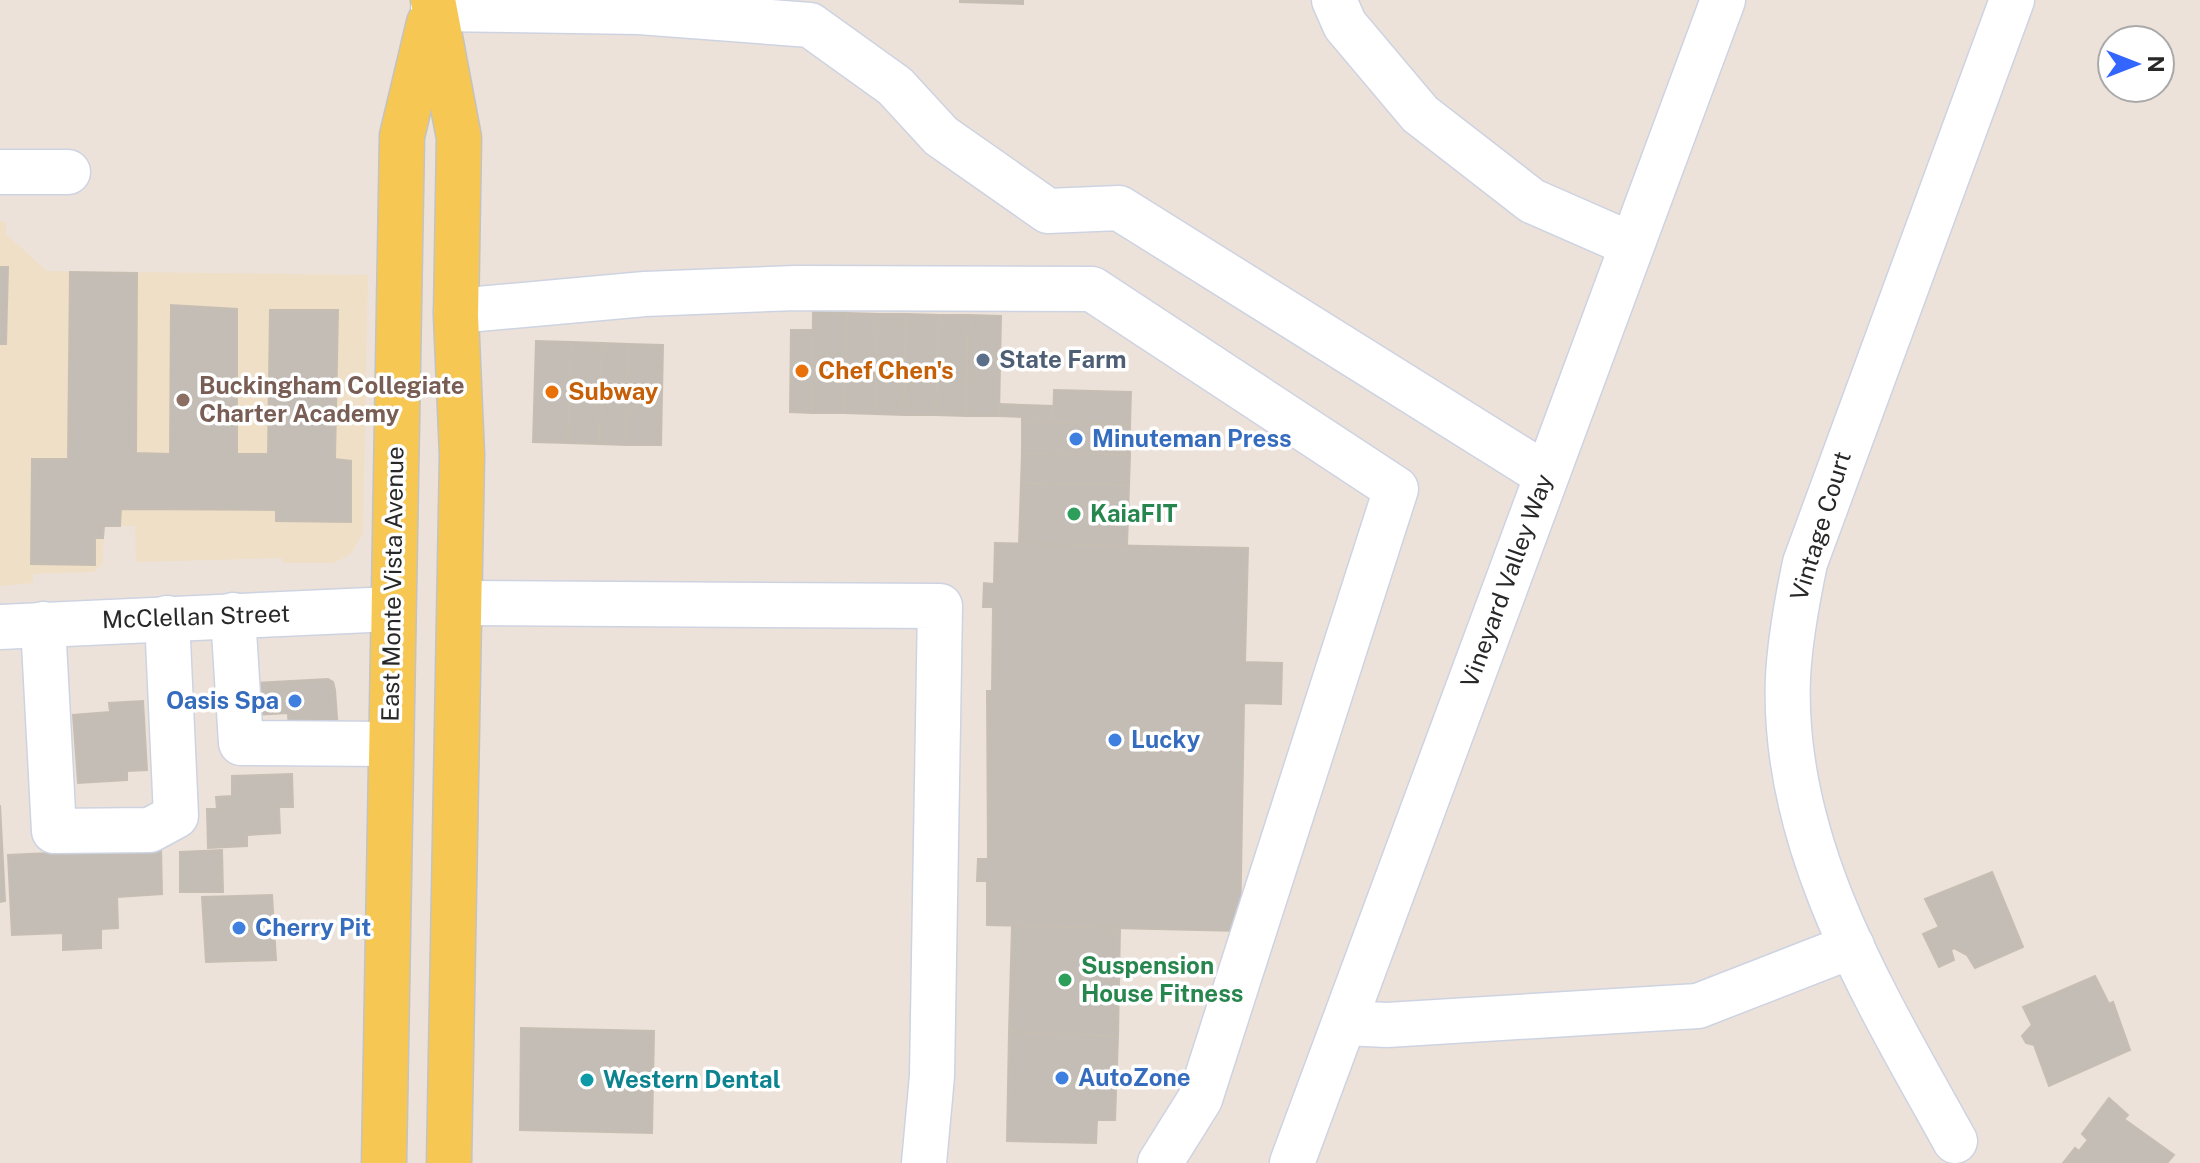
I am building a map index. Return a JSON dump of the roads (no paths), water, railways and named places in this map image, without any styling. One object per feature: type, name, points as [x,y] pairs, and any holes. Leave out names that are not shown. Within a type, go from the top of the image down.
[{"type":"main road","name":"East Monte Vista Avenue","points":[[384,1163],[402,136],[433,4]]},
{"type":"main road","points":[[433,4],[459,138],[456,314],[462,455],[449,1163]]},
{"type":"main road","points":[[402,136],[431,155],[433,279],[456,314]]},
{"type":"main road","points":[[397,398],[431,452],[432,578],[460,603]]},
{"type":"street","points":[[1334,0],[1345,25],[1420,114],[1532,201],[1630,244]]},
{"type":"street","name":"Vineyard Valley Way","points":[[1292,1163],[1630,244],[1723,0]]},
{"type":"street","name":"Vintage Court","points":[[1955,1141],[1852,946],[1826,890],[1795,780],[1788,679],[1793,619],[1805,563],[1823,507],[2012,0]]},
{"type":"street","points":[[433,4],[639,12],[810,25],[895,86],[941,136],[1048,211],[1119,208],[1546,475]]},
{"type":"street","points":[[0,172],[68,172]]},
{"type":"street","points":[[456,314],[645,294],[767,289],[1092,289],[1396,489],[1200,1099],[1160,1163]]},
{"type":"street","points":[[460,603],[940,606],[932,1076],[924,1163]]},
{"type":"street","name":"McClellan Street","points":[[0,627],[392,609]]},
{"type":"street","points":[[233,615],[241,743],[390,744]]},
{"type":"street","points":[[43,624],[54,831],[150,830],[176,816],[167,618]]},
{"type":"street","points":[[1345,1023],[1387,1025],[1698,1006],[1852,946]]},
{"type":"place","name":"State Farm","points":[[983,360]]},
{"type":"place","name":"Chef Chen's","points":[[802,371]]},
{"type":"place","name":"Subway","points":[[552,392]]},
{"type":"place","name":"Buckingham Collegiate Charter Academy","points":[[183,400]]},
{"type":"place","name":"Minuteman Press","points":[[1076,439]]},
{"type":"place","name":"KaiaFIT","points":[[1074,514]]},
{"type":"place","name":"Oasis Spa","points":[[295,701]]},
{"type":"place","name":"Lucky","points":[[1115,740]]},
{"type":"place","name":"Cherry Pit","points":[[239,928]]},
{"type":"place","name":"Suspension House Fitness","points":[[1065,980]]},
{"type":"place","name":"AutoZone","points":[[1062,1078]]},
{"type":"place","name":"Western Dental","points":[[587,1080]]}]
